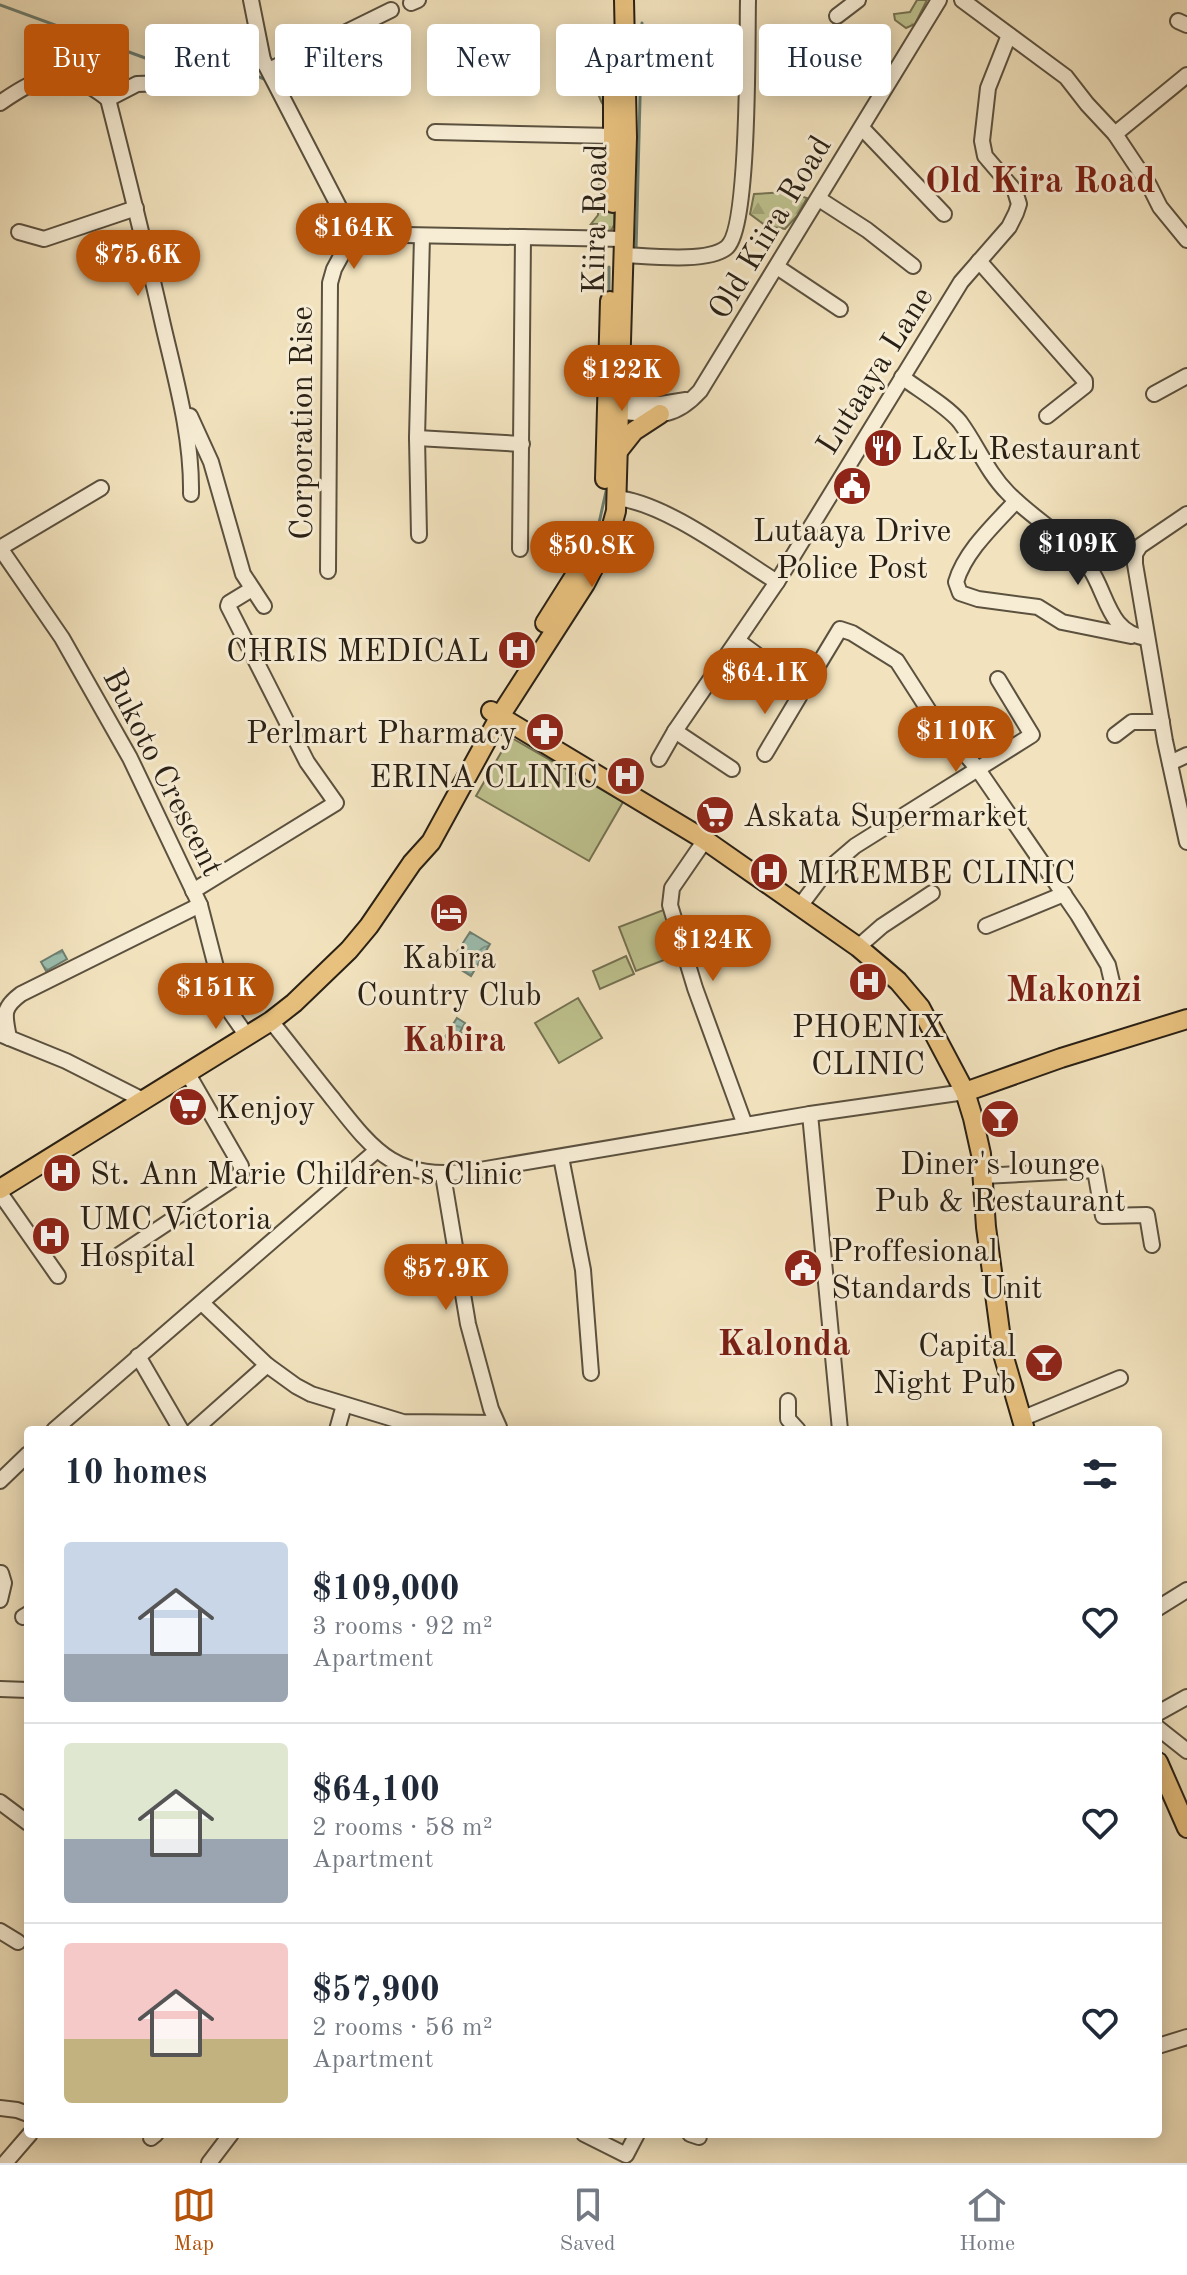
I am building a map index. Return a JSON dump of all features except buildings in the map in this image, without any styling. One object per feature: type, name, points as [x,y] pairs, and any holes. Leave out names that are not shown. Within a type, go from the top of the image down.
[{"type":"main road","name":"Kiira Road","points":[[611,0],[613,136],[620,244]]},
{"type":"main road","name":"Kiira Road","points":[[191,1072],[303,995],[349,950],[393,893],[412,863],[431,842],[496,714],[600,536],[613,406],[627,137],[624,0]]},
{"type":"main road","name":"Kiira Road","points":[[496,714],[585,584],[614,524],[619,450],[613,406]]},
{"type":"main road","points":[[619,450],[634,431],[660,414]]},
{"type":"main road","points":[[496,714],[705,840],[858,947],[892,975],[920,1007],[965,1092],[976,1127],[1003,1354],[1023,1425]]},
{"type":"main road","points":[[965,1092],[1187,1019]]},
{"type":"main road","points":[[0,1191],[191,1072]]},
{"type":"main road","points":[[1162,1771],[1187,1828]]},
{"type":"street","points":[[251,0],[266,65],[353,234],[523,237],[620,244],[675,256],[720,252],[734,239],[741,195],[745,132],[748,0]]},
{"type":"street","points":[[837,16],[858,0]]},
{"type":"street","name":"Old Kiira Road","points":[[613,406],[660,414],[680,410],[694,398],[711,376],[939,0]]},
{"type":"street","points":[[962,0],[1066,77],[1115,134],[1160,207],[1181,222],[1187,240]]},
{"type":"street","points":[[108,99],[134,84],[198,81],[266,65],[391,10]]},
{"type":"street","name":"Lutaaya Lane","points":[[659,759],[777,582],[961,282],[1009,227],[1019,204],[1015,191],[985,156],[982,141],[988,88],[1009,35]]},
{"type":"street","points":[[1115,134],[1187,75]]},
{"type":"street","points":[[0,103],[21,89],[55,76],[79,79],[108,99],[179,394],[191,462],[191,494]]},
{"type":"street","points":[[862,128],[944,214]]},
{"type":"street","points":[[435,132],[613,136]]},
{"type":"street","points":[[819,199],[867,230],[913,266]]},
{"type":"street","points":[[19,232],[44,239],[136,208]]},
{"type":"street","name":"Corporation Rise","points":[[328,571],[330,283],[353,234]]},
{"type":"street","points":[[419,535],[417,438],[422,236]]},
{"type":"street","points":[[520,549],[523,237]]},
{"type":"street","points":[[979,261],[1085,381],[1085,386],[1047,416]]},
{"type":"street","points":[[777,267],[840,309]]},
{"type":"street","points":[[1154,394],[1187,376]]},
{"type":"street","points":[[902,377],[957,419],[997,482],[1016,501],[1057,531],[1083,559],[1115,620],[1131,636]]},
{"type":"street","points":[[179,394],[211,462],[243,574],[264,606]]},
{"type":"street","points":[[613,406],[661,404],[694,398]]},
{"type":"street","points":[[417,438],[522,444]]},
{"type":"street","points":[[0,548],[101,488]]},
{"type":"street","points":[[616,498],[635,501],[667,515],[777,582]]},
{"type":"street","points":[[1016,501],[976,546],[960,571],[956,582],[960,593],[978,599],[1038,607],[1062,622],[1147,638]]},
{"type":"street","points":[[1184,521],[1140,546],[1135,554],[1162,722],[1187,842]]},
{"type":"street","name":"Bukoto Crescent","points":[[0,548],[46,612],[130,758],[196,898],[228,1009],[259,1028],[376,1151]]},
{"type":"street","points":[[143,1100],[66,1061],[4,1036],[5,1013],[9,1004],[21,994],[196,898],[336,803],[307,762],[228,606],[252,589]]},
{"type":"street","points":[[738,641],[802,685],[808,682],[838,630],[852,633],[895,659],[931,714],[977,768],[1064,894],[1100,949],[1108,965],[1115,995]]},
{"type":"street","points":[[800,906],[820,878],[843,854],[1032,735],[998,679]]},
{"type":"street","points":[[765,754],[799,697],[802,685]]},
{"type":"street","points":[[1115,735],[1132,722],[1162,722]]},
{"type":"street","points":[[675,731],[732,769]]},
{"type":"street","points":[[1170,763],[1187,755]]},
{"type":"street","points":[[705,840],[672,888],[670,905],[695,988],[745,1125]]},
{"type":"street","points":[[858,947],[882,926],[932,893]]},
{"type":"street","points":[[986,926],[1064,894]]},
{"type":"street","points":[[119,1255],[241,1174],[241,1166],[191,1072]]},
{"type":"street","points":[[59,1426],[376,1151],[407,1166],[443,1175],[810,1114],[965,1092]]},
{"type":"street","points":[[810,1114],[840,1426]]},
{"type":"street","points":[[561,1157],[583,1270],[591,1373]]},
{"type":"street","points":[[983,1176],[1095,1170],[1103,1216],[1147,1215],[1152,1245]]},
{"type":"street","points":[[202,1303],[267,1365],[303,1390],[403,1422],[499,1426],[482,1381],[467,1321],[443,1175]]},
{"type":"street","points":[[0,1191],[58,1276]]},
{"type":"street","points":[[138,1356],[179,1426]]},
{"type":"street","points":[[198,1426],[267,1365]]},
{"type":"street","points":[[1023,1425],[1120,1378]]},
{"type":"street","points":[[788,1401],[788,1419],[794,1426]]},
{"type":"street","points":[[338,1426],[344,1405]]},
{"type":"street","points":[[0,1481],[24,1458]]},
{"type":"street","points":[[0,1600],[4,1583],[1,1573]]},
{"type":"street","points":[[1162,1606],[1187,1590]]},
{"type":"street","points":[[0,1689],[24,1690]]},
{"type":"street","points":[[1162,1711],[1187,1697]]},
{"type":"street","points":[[1162,1731],[1187,1751]]},
{"type":"street","points":[[0,1802],[24,1815]]},
{"type":"street","points":[[0,1931],[18,1942]]},
{"type":"street","points":[[1162,2045],[1187,2037]]},
{"type":"street","points":[[0,2108],[24,2113]]},
{"type":"street","points":[[5,2163],[27,2138]]},
{"type":"street","points":[[209,2163],[228,2138]]},
{"type":"street","points":[[592,2138],[626,2155],[635,2138]]},
{"type":"green space","points":[[917,0],[927,0],[915,24],[906,28],[895,20],[894,14],[910,12]]},
{"type":"green space","points":[[599,96],[616,96],[616,106],[605,108]]},
{"type":"green space","points":[[593,141],[612,141],[615,147],[614,225],[611,231],[606,232],[606,224],[591,224],[598,215],[600,149]]},
{"type":"green space","points":[[787,192],[807,198],[785,229],[766,226],[750,214],[754,194]]},
{"type":"green space","points":[[510,737],[623,802],[589,861],[476,796]]},
{"type":"green space","points":[[666,909],[682,953],[636,971],[619,927]]},
{"type":"green space","points":[[626,956],[634,974],[600,989],[593,971]]},
{"type":"green space","points":[[578,998],[602,1038],[559,1063],[535,1023]]},
{"type":"water","points":[[470,932],[490,944],[471,976],[450,963]]},
{"type":"water","points":[[62,950],[67,959],[46,971],[41,962]]},
{"type":"water","points":[[457,1018],[465,1023],[460,1032],[470,1037],[464,1048],[445,1037]]},
{"type":"waterway","points":[[0,5],[145,58]]},
{"type":"waterway","points":[[636,251],[642,23]]},
{"type":"waterway","points":[[259,77],[266,80]]},
{"type":"waterway","points":[[344,202],[358,223]]},
{"type":"waterway","points":[[609,267],[609,296]]},
{"type":"waterway","points":[[590,544],[599,523],[607,487]]},
{"type":"place","name":"L&L Restaurant","points":[[883,448]]},
{"type":"place","name":"Lutaaya Drive Police Post","points":[[852,486]]},
{"type":"place","name":"CHRIS MEDICAL","points":[[517,650]]},
{"type":"place","name":"Perlmart Pharmacy","points":[[545,732]]},
{"type":"place","name":"ERINA CLINIC","points":[[626,776]]},
{"type":"place","name":"Askata Supermarket","points":[[715,815]]},
{"type":"place","name":"MIREMBE CLINIC","points":[[769,872]]},
{"type":"place","name":"Kabira Country Club","points":[[449,913]]},
{"type":"place","name":"PHOENIX CLINIC","points":[[868,982]]},
{"type":"place","name":"Kenjoy","points":[[188,1107]]},
{"type":"place","name":"Diner's lounge Pub & Restaurant","points":[[1000,1119]]},
{"type":"place","name":"St. Ann Marie Children's Clinic","points":[[62,1173]]},
{"type":"place","name":"UMC Victoria Hospital","points":[[51,1236]]},
{"type":"place","name":"Proffesional Standards Unit","points":[[803,1268]]},
{"type":"place","name":"Capital Night Pub","points":[[1044,1363]]},
{"type":"district","name":"Old Kira Road","points":[[1040,179]]},
{"type":"district","name":"Makonzi","points":[[1074,988]]},
{"type":"district","name":"Kabira","points":[[454,1039]]},
{"type":"district","name":"Kalonda","points":[[784,1342]]}]
